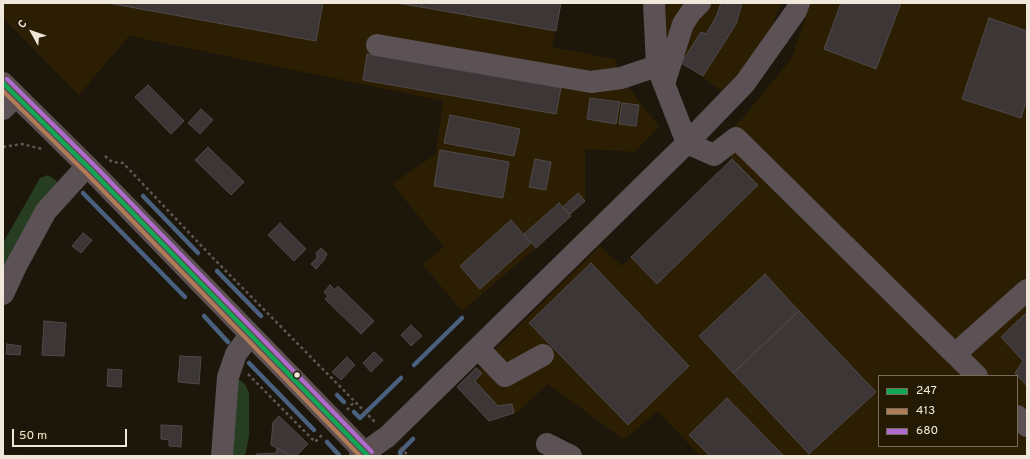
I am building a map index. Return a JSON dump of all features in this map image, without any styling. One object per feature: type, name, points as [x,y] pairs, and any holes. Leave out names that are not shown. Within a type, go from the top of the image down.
[{"type":"main road","points":[[7,96],[54,145],[95,160],[250,335],[365,455]]},
{"type":"street","points":[[654,3],[660,75],[687,142],[714,155],[736,138],[976,375]]},
{"type":"street","points":[[660,75],[683,24],[691,12],[700,3]]},
{"type":"street","points":[[365,455],[388,436],[478,348],[745,83],[796,11],[799,3]]},
{"type":"street","points":[[377,45],[591,82],[660,75]]},
{"type":"street","points":[[3,294],[16,266],[46,212],[95,160]]},
{"type":"street","points":[[955,354],[1027,290]]},
{"type":"street","points":[[222,456],[228,377],[234,360],[250,335]]},
{"type":"street","points":[[478,348],[505,376],[543,355]]},
{"type":"street","points":[[1018,417],[1027,426]]},
{"type":"street","points":[[547,444],[571,456]]},
{"type":"path","points":[[3,147],[22,144],[41,148],[54,145]]},
{"type":"path","points":[[95,160],[123,163],[213,258],[369,416]]},
{"type":"path","points":[[234,360],[315,442],[327,429]]},
{"type":"path","points":[[400,447],[408,455]]},
{"type":"shaded area","points":[[3,3],[561,3],[552,47],[615,59],[621,78],[659,126],[635,152],[585,149],[585,201],[536,248],[462,311],[422,264],[444,247],[392,184],[436,154],[443,101],[129,36],[79,95],[3,18]]},
{"type":"shaded area","points":[[662,3],[781,3],[768,37],[723,92],[682,63],[664,57]]},
{"type":"shaded area","points":[[811,3],[1027,3],[1027,456],[700,456],[658,411],[624,440],[548,384],[519,411],[489,421],[457,387],[476,368],[486,367],[496,357],[495,349],[600,246],[622,266],[732,159],[718,141],[740,121],[791,59]]},
{"type":"shaded area","points":[[3,454],[48,455],[93,455],[3,456]]},
{"type":"green space","points":[[48,175],[57,181],[57,189],[3,277],[3,243],[40,178]]},
{"type":"green space","points":[[237,378],[245,384],[249,393],[249,436],[245,456],[228,456]]},
{"type":"building","points":[[108,3],[323,3],[316,41]]},
{"type":"building","points":[[396,3],[422,3],[421,7]]},
{"type":"building","points":[[422,3],[561,3],[556,31],[421,7]]},
{"type":"building","points":[[721,3],[742,3],[736,24],[703,76],[681,63],[701,32],[706,34],[716,17]]},
{"type":"building","points":[[841,3],[901,3],[876,69],[824,49]]},
{"type":"building","points":[[989,18],[1027,31],[1027,99],[1021,118],[962,99]]},
{"type":"building","points":[[367,54],[561,88],[556,114],[363,80]]},
{"type":"building","points":[[148,85],[184,121],[171,134],[135,97]]},
{"type":"building","points":[[590,98],[620,102],[616,124],[587,119]]},
{"type":"building","points":[[622,103],[639,105],[636,126],[619,124]]},
{"type":"building","points":[[201,109],[213,120],[200,134],[188,123]]},
{"type":"building","points":[[450,115],[520,129],[514,156],[444,143]]},
{"type":"building","points":[[208,147],[244,182],[231,195],[195,160]]},
{"type":"building","points":[[440,150],[509,162],[503,198],[434,186]]},
{"type":"building","points":[[535,159],[551,162],[546,190],[529,187]]},
{"type":"building","points":[[732,159],[758,185],[657,284],[631,257]]},
{"type":"building","points":[[578,193],[585,201],[570,214],[563,207]]},
{"type":"building","points":[[559,203],[571,216],[536,248],[524,234]]},
{"type":"building","points":[[511,220],[531,243],[480,289],[460,266]]},
{"type":"building","points":[[280,223],[306,249],[294,261],[268,235]]},
{"type":"building","points":[[83,233],[92,240],[81,253],[72,246]]},
{"type":"building","points":[[321,248],[327,254],[316,269],[311,264],[317,258],[316,253]]},
{"type":"building","points":[[591,263],[689,366],[628,425],[529,323]]},
{"type":"building","points":[[765,274],[799,311],[733,373],[699,336]]},
{"type":"building","points":[[330,285],[335,290],[338,286],[374,321],[361,334],[325,299],[328,296],[324,292]]},
{"type":"building","points":[[799,311],[876,392],[809,454],[733,373]]},
{"type":"building","points":[[1027,312],[1027,386],[1015,373],[1023,361],[1001,337]]},
{"type":"building","points":[[44,321],[66,323],[64,356],[42,355]]},
{"type":"building","points":[[411,325],[422,336],[411,346],[401,335]]},
{"type":"building","points":[[7,344],[21,346],[20,355],[6,354]]},
{"type":"building","points":[[374,352],[383,360],[371,372],[363,363]]},
{"type":"building","points":[[180,356],[201,357],[199,384],[178,382]]},
{"type":"building","points":[[347,357],[355,365],[341,380],[332,372]]},
{"type":"building","points":[[476,368],[482,373],[475,381],[498,406],[512,404],[514,413],[489,421],[457,387]]},
{"type":"building","points":[[108,369],[122,370],[121,387],[107,386]]},
{"type":"building","points":[[727,398],[784,456],[710,456],[689,435]]},
{"type":"building","points":[[279,416],[308,444],[296,456],[292,456],[271,445],[273,422]]},
{"type":"building","points":[[161,425],[182,426],[181,447],[169,446],[169,440],[161,439]]},
{"type":"building","points":[[277,448],[287,453],[287,456],[256,456],[256,454],[276,453]]},
{"type":"waterway","points":[[83,193],[185,297]]},
{"type":"waterway","points":[[143,196],[198,253]]},
{"type":"waterway","points":[[217,271],[261,316]]},
{"type":"waterway","points":[[204,316],[228,342]]},
{"type":"waterway","points":[[414,365],[462,318]]},
{"type":"waterway","points":[[249,363],[314,430]]},
{"type":"waterway","points":[[354,412],[360,418],[401,378]]},
{"type":"waterway","points":[[337,395],[344,402]]},
{"type":"waterway","points":[[401,456],[400,452],[413,439]]},
{"type":"waterway","points":[[327,442],[339,455]]},
{"type":"transit line","name":"680","points":[[7,79],[96,167],[372,452]]},
{"type":"transit line","name":"247","points":[[3,83],[92,171],[368,456]]},
{"type":"transit line","name":"413","points":[[3,91],[88,175],[360,456]]}]
